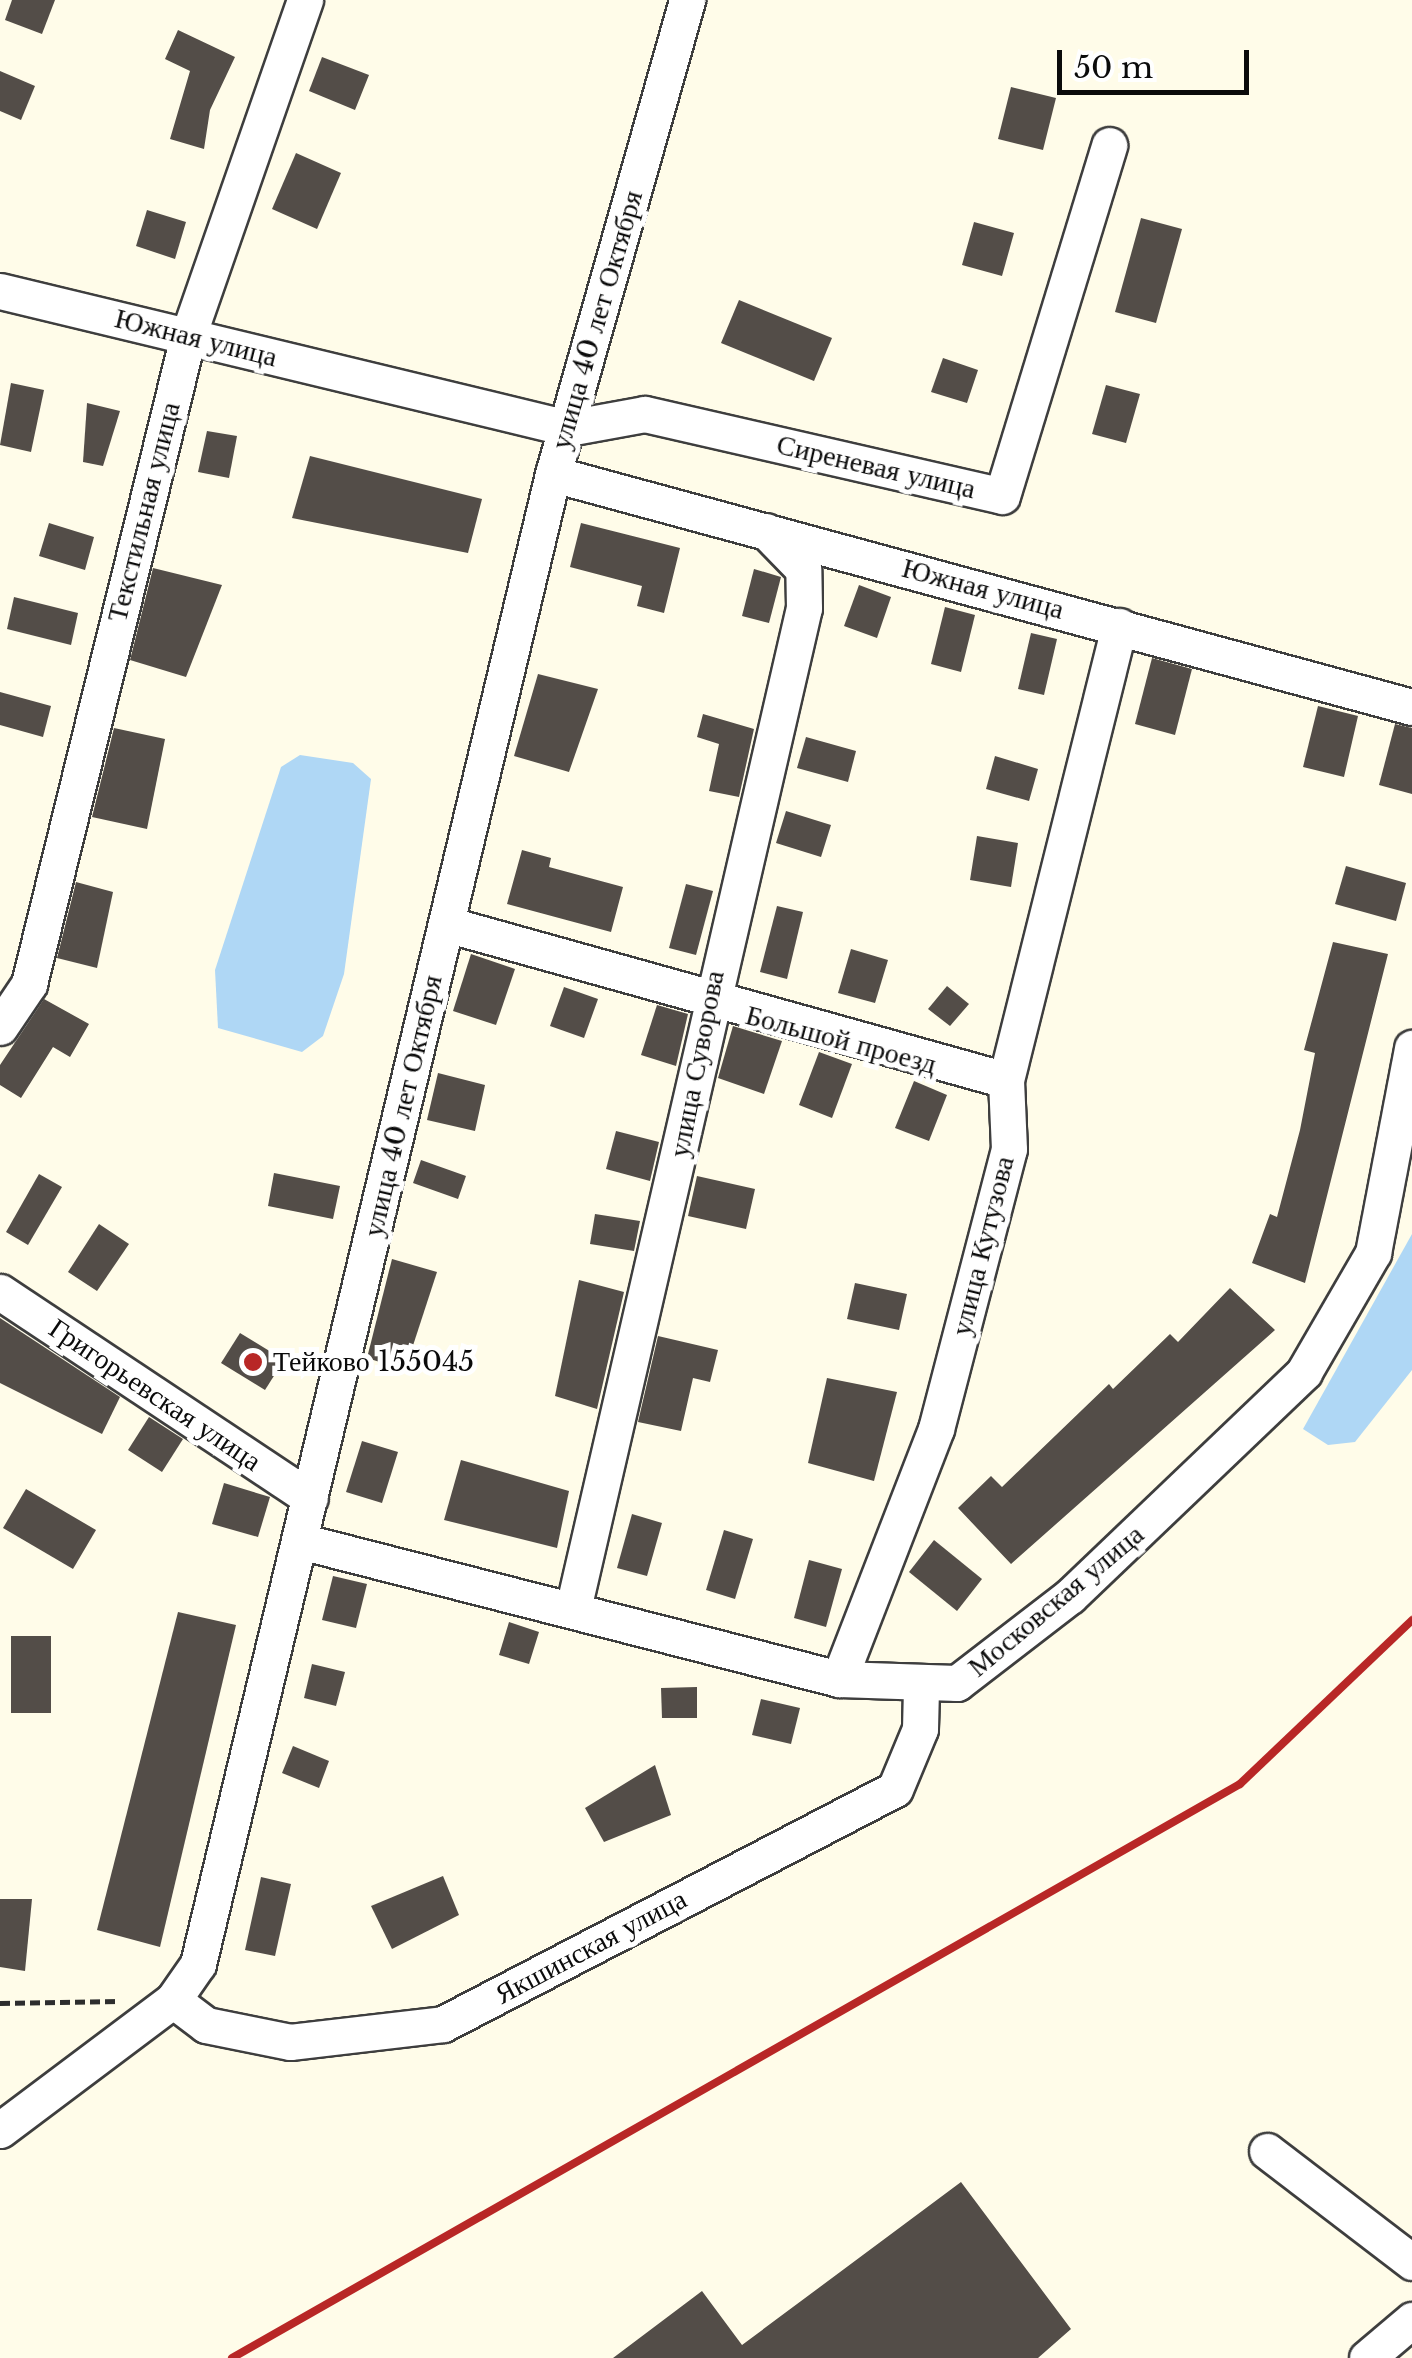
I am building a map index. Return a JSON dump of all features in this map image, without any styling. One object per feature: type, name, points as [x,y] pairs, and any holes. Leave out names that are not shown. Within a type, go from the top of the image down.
[{"type":"street","name":"Текстильная улица","points":[[0,1028],[28,984],[188,336],[305,0]]},
{"type":"street","name":"улица 40 лет Октября","points":[[0,2130],[173,2000],[198,1964],[553,474],[686,0]]},
{"type":"street","name":"Сиреневая улица","points":[[568,428],[644,414],[1002,496],[1109,145]]},
{"type":"street","name":"Южная улица","points":[[0,291],[568,428]]},
{"type":"street","name":"Южная улица","points":[[553,474],[1412,707]]},
{"type":"street","name":"улица Суворова","points":[[573,1609],[688,1129],[706,1004],[804,608],[803,570],[766,531]]},
{"type":"street","name":"улица Кутузова","points":[[838,1679],[936,1429],[1009,1149],[1006,1080],[1119,626]]},
{"type":"street","name":"Большой проезд","points":[[446,924],[706,1004],[1006,1080]]},
{"type":"street","name":"Московская улица","points":[[300,1541],[838,1679],[921,1688],[982,1668],[1070,1596],[1304,1372],[1373,1252],[1412,1048]]},
{"type":"street","name":"Григорьевская улица","points":[[0,1292],[310,1498]]},
{"type":"street","name":"Якшинская улица","points":[[173,2000],[206,2025],[290,2042],[442,2024],[895,1789],[920,1728],[921,1688]]},
{"type":"street","points":[[1268,2151],[1412,2262]]},
{"type":"street","points":[[1367,2358],[1412,2320]]},
{"type":"path","points":[[0,2003],[173,2000]]},
{"type":"water","points":[[300,755],[353,763],[371,779],[344,974],[323,1036],[302,1052],[218,1028],[215,970],[281,767]]},
{"type":"water","points":[[1412,1234],[1412,1370],[1355,1442],[1328,1445],[1303,1429]]},
{"type":"building","points":[[12,0],[55,0],[42,34],[5,20]]},
{"type":"building","points":[[178,30],[235,57],[210,110],[204,149],[170,139],[190,71],[165,59]]},
{"type":"building","points":[[322,57],[369,75],[355,110],[309,91]]},
{"type":"building","points":[[0,71],[35,86],[21,120],[0,111]]},
{"type":"building","points":[[1011,87],[1056,98],[1043,150],[998,139]]},
{"type":"building","points":[[296,153],[341,173],[317,229],[272,209]]},
{"type":"building","points":[[147,210],[186,222],[175,259],[136,246]]},
{"type":"building","points":[[1141,218],[1182,229],[1156,323],[1115,312]]},
{"type":"building","points":[[974,222],[1014,233],[1002,276],[962,265]]},
{"type":"building","points":[[739,300],[832,338],[814,381],[721,343]]},
{"type":"building","points":[[943,358],[978,370],[967,403],[931,392]]},
{"type":"building","points":[[11,383],[44,390],[31,452],[0,445]]},
{"type":"building","points":[[1106,385],[1140,394],[1126,443],[1092,434]]},
{"type":"building","points":[[87,403],[120,411],[103,466],[83,462]]},
{"type":"building","points":[[207,431],[237,436],[229,478],[198,472]]},
{"type":"building","points":[[310,456],[482,499],[468,553],[292,518]]},
{"type":"building","points":[[49,523],[94,537],[85,570],[39,556]]},
{"type":"building","points":[[581,523],[680,548],[664,613],[637,606],[642,586],[570,567]]},
{"type":"building","points":[[153,568],[222,585],[186,677],[130,660]]},
{"type":"building","points":[[754,569],[781,577],[769,623],[742,616]]},
{"type":"building","points":[[859,585],[891,597],[877,638],[844,626]]},
{"type":"building","points":[[14,597],[78,613],[71,645],[7,629]]},
{"type":"building","points":[[945,607],[975,615],[961,672],[931,664]]},
{"type":"building","points":[[1031,633],[1057,639],[1044,695],[1018,689]]},
{"type":"building","points":[[1152,658],[1192,669],[1175,735],[1135,724]]},
{"type":"building","points":[[538,674],[598,689],[569,772],[514,756]]},
{"type":"building","points":[[0,692],[51,706],[43,737],[0,725]]},
{"type":"building","points":[[1318,706],[1358,716],[1344,777],[1303,767]]},
{"type":"building","points":[[703,714],[754,729],[739,797],[709,791],[719,744],[697,737]]},
{"type":"building","points":[[1395,724],[1412,728],[1412,794],[1379,785]]},
{"type":"building","points":[[114,728],[165,739],[147,829],[92,817]]},
{"type":"building","points":[[806,737],[856,751],[848,782],[797,768]]},
{"type":"building","points":[[995,756],[1038,769],[1029,801],[986,789]]},
{"type":"building","points":[[786,811],[831,825],[821,857],[776,843]]},
{"type":"building","points":[[977,836],[1018,843],[1011,887],[970,880]]},
{"type":"building","points":[[522,850],[551,858],[549,867],[623,887],[611,932],[507,904]]},
{"type":"building","points":[[1346,866],[1406,883],[1396,921],[1335,904]]},
{"type":"building","points":[[76,882],[113,892],[97,968],[57,958]]},
{"type":"building","points":[[686,884],[713,891],[696,955],[669,948]]},
{"type":"building","points":[[777,906],[803,912],[787,979],[760,972]]},
{"type":"building","points":[[1333,942],[1388,954],[1305,1283],[1252,1263],[1270,1214],[1277,1217],[1300,1130],[1315,1053],[1304,1050]]},
{"type":"building","points":[[851,949],[888,960],[875,1003],[838,993]]},
{"type":"building","points":[[471,954],[515,969],[496,1025],[453,1011]]},
{"type":"building","points":[[947,986],[969,1004],[950,1026],[928,1009]]},
{"type":"building","points":[[564,987],[598,999],[584,1038],[550,1026]]},
{"type":"building","points":[[44,999],[89,1024],[70,1057],[53,1047],[21,1098],[0,1085],[0,1065]]},
{"type":"building","points":[[657,1005],[688,1014],[676,1066],[641,1055]]},
{"type":"building","points":[[733,1026],[782,1041],[764,1094],[718,1078]]},
{"type":"building","points":[[819,1052],[852,1064],[832,1118],[799,1105]]},
{"type":"building","points":[[438,1073],[485,1085],[475,1131],[427,1120]]},
{"type":"building","points":[[914,1081],[947,1095],[929,1141],[895,1128]]},
{"type":"building","points":[[616,1131],[659,1142],[650,1181],[606,1169]]},
{"type":"building","points":[[421,1160],[466,1176],[458,1199],[413,1183]]},
{"type":"building","points":[[274,1173],[340,1186],[333,1219],[268,1206]]},
{"type":"building","points":[[39,1174],[62,1187],[28,1245],[6,1232]]},
{"type":"building","points":[[697,1176],[755,1189],[746,1229],[688,1216]]},
{"type":"building","points":[[595,1214],[640,1221],[634,1251],[590,1244]]},
{"type":"building","points":[[99,1224],[129,1244],[97,1291],[68,1272]]},
{"type":"building","points":[[392,1259],[437,1272],[405,1370],[367,1358]]},
{"type":"building","points":[[579,1280],[624,1292],[597,1409],[555,1396]]},
{"type":"building","points":[[855,1283],[907,1294],[899,1330],[847,1319]]},
{"type":"building","points":[[1230,1288],[1275,1330],[1011,1564],[958,1508],[991,1476],[1002,1487],[1109,1384],[1113,1389],[1170,1334],[1178,1342]]},
{"type":"building","points":[[0,1318],[120,1397],[102,1434],[0,1383]]},
{"type":"building","name":"Тейково 155045","points":[[240,1333],[284,1360],[265,1390],[221,1363]]},
{"type":"building","points":[[658,1336],[718,1350],[710,1382],[693,1378],[681,1431],[638,1422]]},
{"type":"building","points":[[827,1378],[897,1392],[874,1481],[808,1463]]},
{"type":"building","points":[[149,1417],[183,1439],[162,1472],[128,1450]]},
{"type":"building","points":[[362,1441],[398,1452],[382,1503],[346,1492]]},
{"type":"building","points":[[461,1460],[569,1491],[557,1548],[444,1520]]},
{"type":"building","points":[[224,1483],[270,1497],[258,1537],[212,1524]]},
{"type":"building","points":[[26,1489],[96,1530],[73,1569],[3,1528]]},
{"type":"building","points":[[632,1514],[662,1523],[647,1576],[617,1568]]},
{"type":"building","points":[[724,1530],[753,1539],[735,1599],[706,1590]]},
{"type":"building","points":[[934,1540],[982,1579],[957,1611],[909,1572]]},
{"type":"building","points":[[809,1560],[842,1569],[826,1627],[794,1618]]},
{"type":"building","points":[[333,1576],[367,1584],[356,1628],[322,1620]]},
{"type":"building","points":[[178,1612],[236,1625],[160,1947],[97,1930]]},
{"type":"building","points":[[509,1622],[539,1632],[529,1664],[499,1655]]},
{"type":"building","points":[[11,1636],[51,1636],[51,1713],[11,1713]]},
{"type":"building","points":[[312,1664],[345,1672],[336,1706],[304,1698]]},
{"type":"building","points":[[697,1687],[697,1718],[662,1718],[661,1688]]},
{"type":"building","points":[[761,1699],[800,1708],[791,1744],[752,1735]]},
{"type":"building","points":[[293,1746],[329,1761],[319,1788],[282,1773]]},
{"type":"building","points":[[655,1765],[671,1815],[604,1842],[585,1808]]},
{"type":"building","points":[[443,1876],[459,1915],[392,1949],[371,1906]]},
{"type":"building","points":[[261,1877],[291,1884],[275,1956],[245,1950]]},
{"type":"building","points":[[0,1899],[32,1899],[25,1971],[0,1967]]},
{"type":"building","points":[[961,2182],[1071,2329],[1038,2358],[613,2358],[702,2291],[742,2345]]},
{"type":"railway","points":[[232,2358],[1240,1784],[1412,1620]]},
{"type":"place","name":"Тейково 155045","points":[[253,1362]]}]
